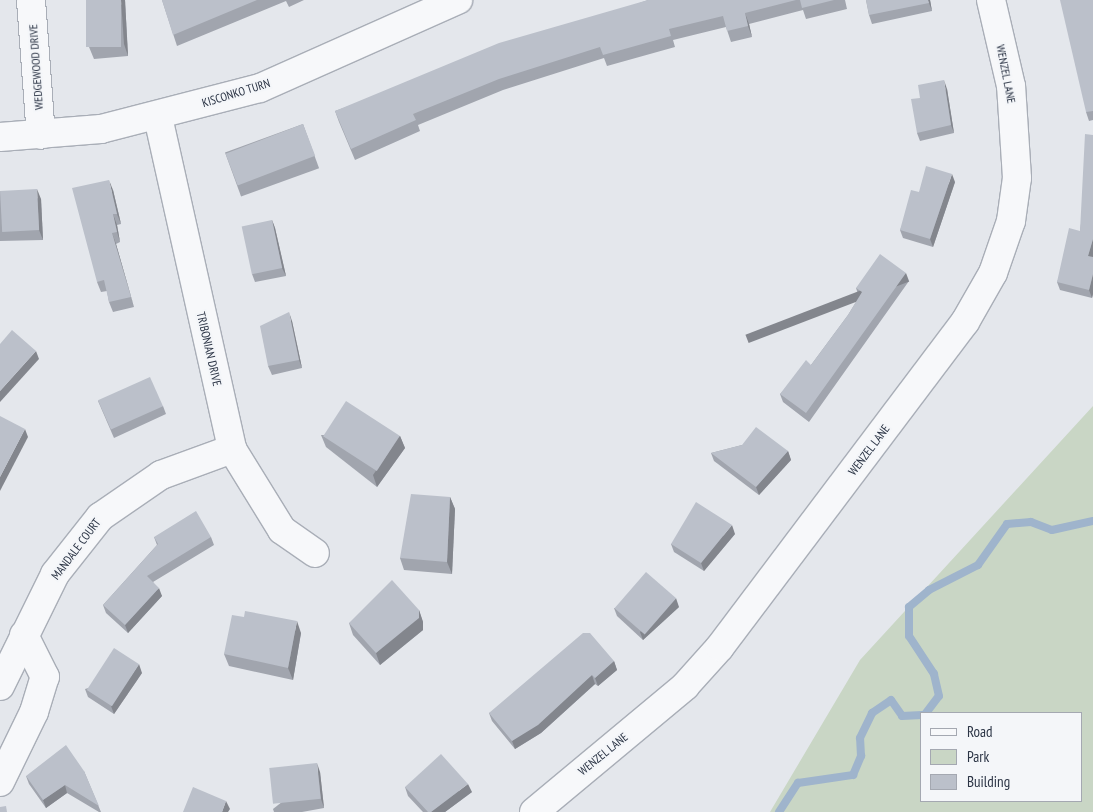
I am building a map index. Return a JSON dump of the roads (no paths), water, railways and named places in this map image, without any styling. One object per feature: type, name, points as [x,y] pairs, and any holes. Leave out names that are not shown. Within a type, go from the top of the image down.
[{"type":"street","name":"WEDGEWOOD DRIVE","points":[[31,0],[41,135]]},
{"type":"street","name":"KISCONKO TURN","points":[[0,137],[101,129],[158,116],[260,88],[458,0]]},
{"type":"street","name":"WENZEL LANE","points":[[534,812],[685,686],[720,647],[965,322],[996,264],[1011,221],[1016,178],[1011,86],[991,0]]},
{"type":"street","name":"TRIBONIAN DRIVE","points":[[158,116],[232,449],[282,530],[315,553]]},
{"type":"street","name":"MANDALE COURT","points":[[0,686],[12,639],[55,574],[100,517],[161,475],[232,449]]},
{"type":"street","points":[[0,782],[34,712],[45,677],[12,639]]},
{"type":"waterway","points":[[927,712],[939,696],[934,674],[909,636],[909,607],[929,590],[978,565],[1007,524],[1031,522],[1052,530],[1093,521]]},
{"type":"waterway","points":[[779,812],[798,783],[853,775],[861,756],[860,738],[872,713],[891,700],[902,716],[920,715]]}]
